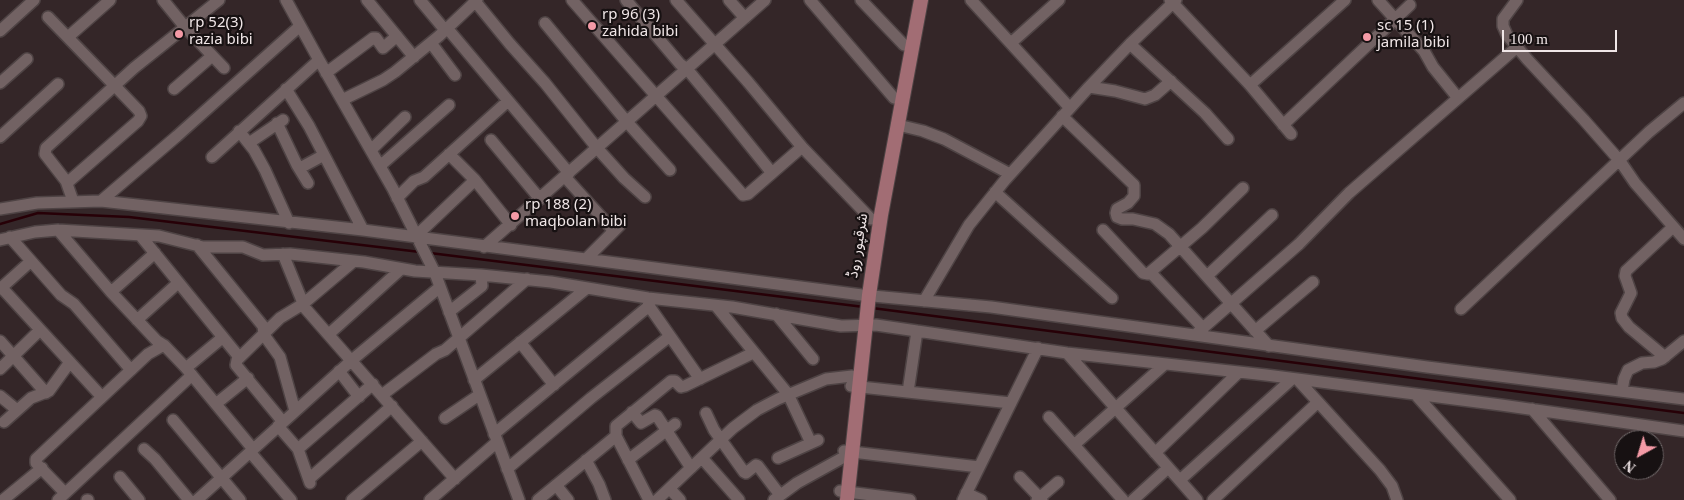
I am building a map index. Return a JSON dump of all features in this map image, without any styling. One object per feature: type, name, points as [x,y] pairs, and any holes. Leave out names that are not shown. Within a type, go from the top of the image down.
[{"type":"main road","name":"شرقپور روڈ","points":[[844,496],[854,383],[863,325],[871,219],[912,0]]},
{"type":"main road","name":"شرقپور روڈ","points":[[865,299],[921,0]]},
{"type":"street","points":[[0,31],[34,0]]},
{"type":"street","points":[[68,37],[110,0]]},
{"type":"street","points":[[163,0],[185,27],[224,68]]},
{"type":"street","points":[[73,201],[67,183],[45,154],[45,150],[115,86],[219,0]]},
{"type":"street","points":[[368,0],[414,57]]},
{"type":"street","points":[[420,0],[508,101],[567,175],[617,228],[587,258]]},
{"type":"street","points":[[342,100],[383,80],[414,57],[476,0],[597,148],[624,178],[645,197]]},
{"type":"street","points":[[572,0],[743,195],[748,194],[802,147]]},
{"type":"street","points":[[626,0],[680,64],[687,69],[772,173]]},
{"type":"street","points":[[676,0],[802,147],[871,219]]},
{"type":"street","points":[[728,0],[745,18]]},
{"type":"street","points":[[484,246],[511,225],[765,0]]},
{"type":"street","points":[[810,0],[894,98]]},
{"type":"street","points":[[861,0],[904,45]]},
{"type":"street","points":[[971,0],[1011,43],[1066,112],[1134,185],[1134,196],[1128,203],[1118,209],[1117,217],[1155,224],[1169,234],[1269,346]]},
{"type":"street","points":[[1011,43],[1059,0]]},
{"type":"street","points":[[1250,85],[1345,0]]},
{"type":"street","points":[[1378,0],[1394,20],[1424,51],[1433,67],[1458,98]]},
{"type":"street","points":[[1517,0],[1502,22],[1505,32],[1517,48],[1620,161],[1635,183],[1684,239]]},
{"type":"street","points":[[924,301],[969,225],[995,192],[1089,87],[1173,1],[1250,85],[1291,134]]},
{"type":"street","points":[[289,2],[326,73],[380,166],[433,271],[519,500]]},
{"type":"street","points":[[1283,125],[1410,5]]},
{"type":"street","points":[[48,17],[139,112],[140,118],[67,183]]},
{"type":"street","points":[[545,24],[670,170]]},
{"type":"street","points":[[101,201],[178,136],[300,26]]},
{"type":"street","points":[[326,73],[373,38],[376,38],[383,48],[397,36]]},
{"type":"street","points":[[431,43],[455,75]]},
{"type":"street","points":[[1130,44],[1210,118],[1228,139]]},
{"type":"street","points":[[1199,332],[1299,244],[1348,193],[1517,48]]},
{"type":"street","points":[[174,89],[212,56]]},
{"type":"street","points":[[0,83],[27,59]]},
{"type":"street","points":[[212,156],[319,60]]},
{"type":"street","points":[[1089,87],[1115,91],[1145,99],[1155,95],[1170,81]]},
{"type":"street","points":[[0,137],[58,84]]},
{"type":"street","points":[[1446,108],[1451,88]]},
{"type":"street","points":[[286,89],[309,126],[363,230]]},
{"type":"street","points":[[397,198],[414,181],[424,178],[508,101]]},
{"type":"street","points":[[1461,309],[1649,132],[1684,103]]},
{"type":"street","points":[[380,166],[449,105]]},
{"type":"street","points":[[370,150],[405,116]]},
{"type":"street","points":[[249,143],[280,122],[308,182]]},
{"type":"street","points":[[898,125],[923,131],[944,139],[1010,174]]},
{"type":"street","points":[[239,131],[249,143],[265,170],[289,223]]},
{"type":"street","points":[[491,140],[540,199]]},
{"type":"street","points":[[449,154],[475,180],[511,225]]},
{"type":"street","points":[[300,168],[324,155]]},
{"type":"street","points":[[416,236],[475,180]]},
{"type":"street","points":[[1103,230],[1143,273],[1151,273],[1243,188]]},
{"type":"street","points":[[995,192],[1112,298]]},
{"type":"street","points":[[2,206],[101,201],[416,236],[587,258],[865,299],[924,301],[990,307],[1199,332],[1269,346],[1684,399]]},
{"type":"street","points":[[1207,276],[1272,215]]},
{"type":"street","points":[[1665,357],[1629,327],[1622,318],[1621,313],[1630,293],[1625,276],[1626,271],[1673,227]]},
{"type":"street","points":[[58,230],[111,292],[157,341],[164,345],[189,371],[217,403],[251,451],[291,500]]},
{"type":"street","points":[[5,239],[35,232],[58,230],[167,237],[197,246],[243,247],[263,255],[283,254],[354,261],[400,270],[433,271],[527,280],[587,288],[649,302],[732,308],[841,326],[876,325],[1067,353],[1239,372],[1532,409],[1684,431]]},
{"type":"street","points":[[140,235],[239,357]]},
{"type":"street","points":[[5,239],[31,261],[62,295],[74,304],[131,370]]},
{"type":"street","points":[[197,246],[263,326],[264,333],[280,358],[295,411]]},
{"type":"street","points":[[111,292],[155,253]]},
{"type":"street","points":[[283,254],[303,304],[455,479]]},
{"type":"street","points":[[31,261],[1,288],[102,397]]},
{"type":"street","points":[[354,261],[303,304],[280,318],[239,357],[236,365],[248,378],[298,449],[309,481],[392,406]]},
{"type":"street","points":[[329,334],[400,270]]},
{"type":"street","points":[[1151,273],[1199,332]]},
{"type":"street","points":[[449,312],[482,286],[481,275]]},
{"type":"street","points":[[382,395],[436,354],[445,350],[527,280]]},
{"type":"street","points":[[1255,331],[1313,282]]},
{"type":"street","points":[[137,320],[178,283]]},
{"type":"street","points":[[197,500],[338,371],[440,287]]},
{"type":"street","points":[[474,380],[587,288]]},
{"type":"street","points":[[649,302],[700,379]]},
{"type":"street","points":[[436,498],[495,438],[649,302]]},
{"type":"street","points":[[717,307],[788,394],[815,441],[778,458]]},
{"type":"street","points":[[776,314],[813,359]]},
{"type":"street","points":[[0,369],[40,330]]},
{"type":"street","points":[[908,392],[917,331]]},
{"type":"street","points":[[507,469],[591,398],[670,336]]},
{"type":"street","points":[[164,345],[148,354],[37,457],[36,462],[62,497],[222,338]]},
{"type":"street","points":[[0,341],[46,393]]},
{"type":"street","points":[[1622,391],[1628,370],[1637,365],[1654,362],[1665,357],[1684,341]]},
{"type":"street","points":[[520,342],[554,385]]},
{"type":"street","points":[[981,500],[965,496],[1038,348]]},
{"type":"street","points":[[649,500],[616,436],[616,426],[671,381],[675,381],[683,387],[753,353]]},
{"type":"street","points":[[1067,353],[1197,500]]},
{"type":"street","points":[[4,422],[31,398],[46,393],[54,386],[70,362]]},
{"type":"street","points":[[1074,445],[1165,364]]},
{"type":"street","points":[[338,371],[359,397]]},
{"type":"street","points":[[1155,453],[1239,372]]},
{"type":"street","points":[[217,403],[248,378]]},
{"type":"street","points":[[657,500],[733,428],[757,410],[788,394],[826,379],[908,392],[1011,403]]},
{"type":"street","points":[[1295,380],[1380,470],[1392,486],[1397,500]]},
{"type":"street","points":[[1180,480],[1295,380]]},
{"type":"street","points":[[298,449],[373,384]]},
{"type":"street","points":[[446,418],[480,395]]},
{"type":"street","points":[[1416,395],[1510,500]]},
{"type":"street","points":[[0,396],[17,410]]},
{"type":"street","points":[[1213,500],[1317,403]]},
{"type":"street","points":[[1532,409],[1610,500]]},
{"type":"street","points":[[632,412],[641,423],[657,415],[671,427],[691,468]]},
{"type":"street","points":[[706,413],[721,440],[744,472],[746,473],[756,465],[758,466],[777,497],[847,453],[979,467]]},
{"type":"street","points":[[1049,417],[1123,500]]},
{"type":"street","points":[[173,420],[240,500]]},
{"type":"street","points":[[628,460],[671,427]]},
{"type":"street","points":[[538,500],[616,436]]},
{"type":"street","points":[[352,500],[422,441]]},
{"type":"street","points":[[144,449],[155,459],[189,500]]},
{"type":"street","points":[[702,458],[739,500]]},
{"type":"street","points":[[586,460],[604,498]]},
{"type":"street","points":[[3,500],[42,468]]},
{"type":"street","points":[[1133,500],[1168,468]]},
{"type":"street","points":[[120,477],[139,500]]},
{"type":"street","points":[[1020,477],[1039,499],[1058,482]]},
{"type":"street","points":[[556,485],[568,500]]},
{"type":"street","points":[[670,489],[680,500]]},
{"type":"street","points":[[844,496],[910,500]]},
{"type":"waterway","points":[[0,224],[38,213],[129,217],[420,252]]},
{"type":"waterway","points":[[430,253],[864,307]]},
{"type":"waterway","points":[[872,308],[1684,413]]},
{"type":"place","name":"rp 96 (3) zahida bibi","points":[[592,26]]},
{"type":"place","name":"rp 52(3) razia bibi","points":[[179,34]]},
{"type":"place","name":"sc 15 (1) jamila bibi","points":[[1367,37]]},
{"type":"place","name":"rp 188 (2) maqbolan bibi","points":[[515,216]]}]
